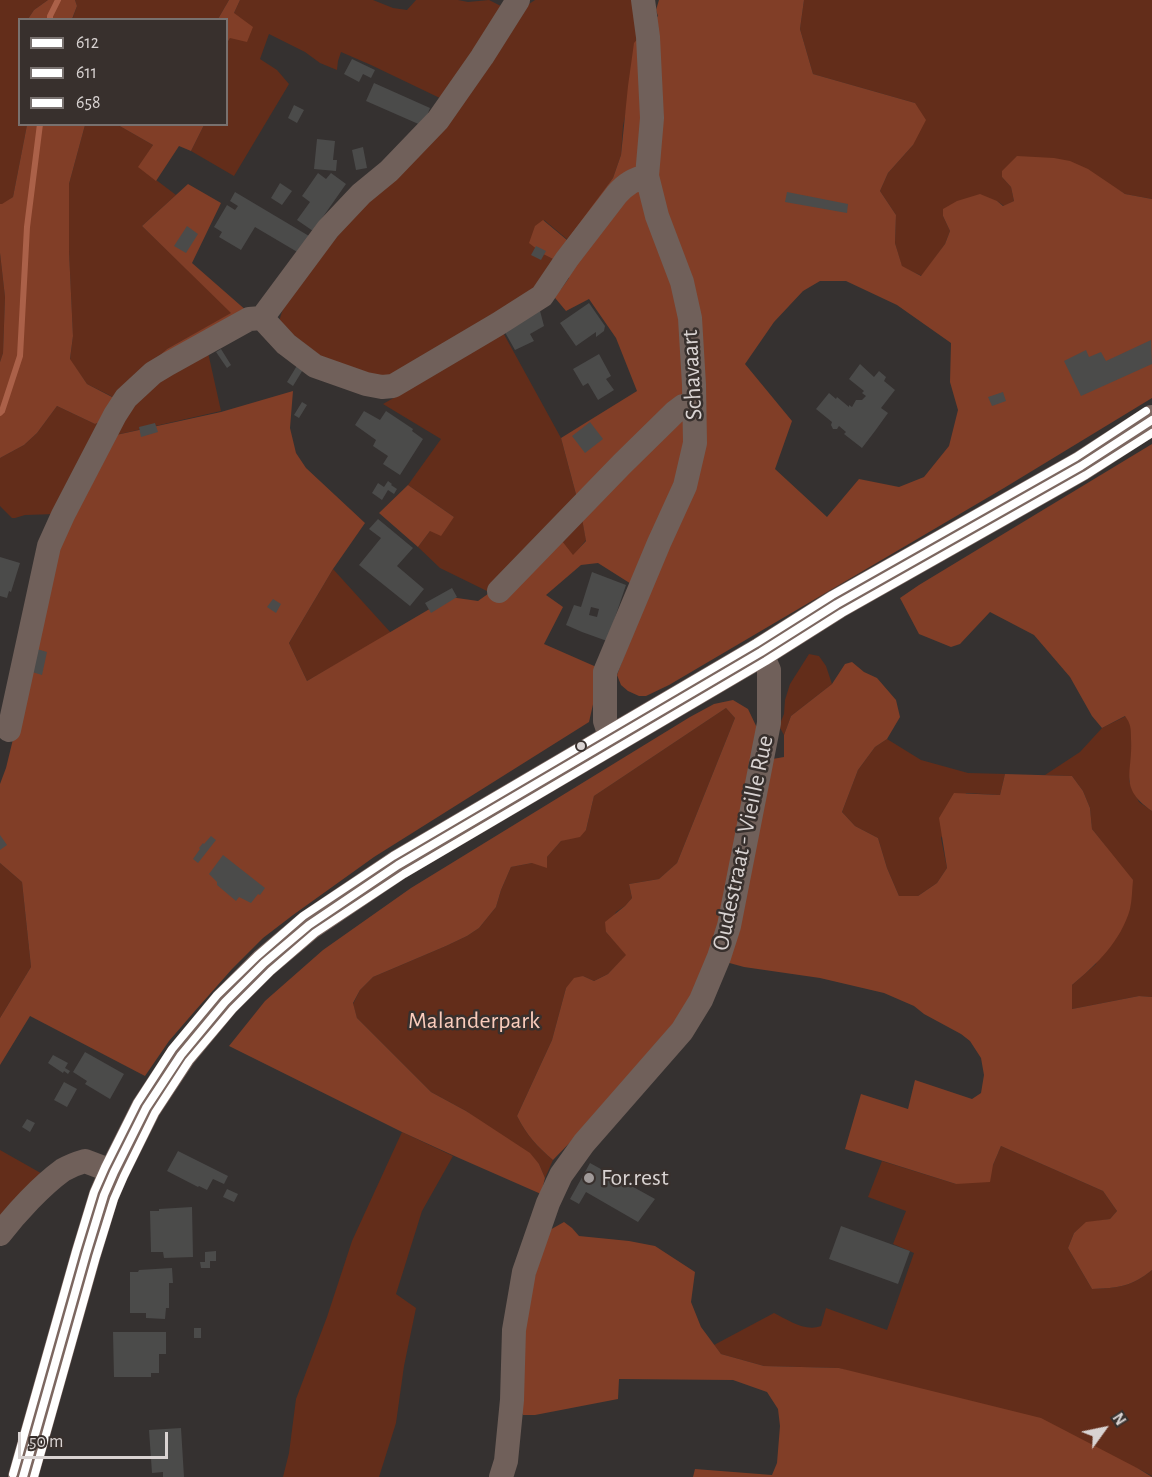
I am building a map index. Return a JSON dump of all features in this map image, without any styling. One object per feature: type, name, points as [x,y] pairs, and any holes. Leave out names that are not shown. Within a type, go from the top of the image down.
[{"type":"main road","points":[[23,1477],[86,1254],[104,1195],[114,1172],[146,1108],[180,1055],[225,1002],[272,956],[309,925],[398,865],[760,652],[837,604],[1081,466],[1152,420]]},
{"type":"street","points":[[9,730],[49,546],[63,514],[126,398],[153,373],[168,364],[249,319],[262,318],[328,229],[438,120],[518,0]]},
{"type":"street","name":"Schavaart","points":[[611,739],[605,721],[605,672],[685,486],[695,443],[690,318],[682,282],[657,216],[647,176],[652,118],[648,37],[643,0]]},
{"type":"street","points":[[262,318],[286,344],[315,366],[366,384],[382,387],[393,386],[542,296],[617,194],[626,184],[647,176]]},
{"type":"street","points":[[499,591],[675,412],[683,406],[694,404]]},
{"type":"street","name":"Oudestraat - Vieille Rue","points":[[501,1477],[506,1461],[512,1400],[514,1330],[520,1295],[524,1272],[548,1203],[561,1175],[584,1143],[682,1031],[701,1000],[729,926],[769,723],[769,670],[760,652]]},
{"type":"street","points":[[0,1234],[12,1219],[65,1169],[85,1161],[114,1172]]},
{"type":"green space","points":[[0,0],[48,0],[34,10],[29,18],[18,18],[18,126],[27,126],[13,197],[2,205],[0,204]]},
{"type":"green space","points":[[75,0],[229,0],[219,18],[73,18],[77,6]]},
{"type":"green space","points":[[240,0],[373,0],[393,8],[407,10],[416,0],[468,2],[489,0],[507,9],[444,100],[341,52],[337,70],[269,34],[260,59],[277,70],[289,84],[234,176],[191,151],[204,126],[228,126],[228,41],[234,13]]},
{"type":"green space","points":[[535,0],[633,0],[642,34],[623,126],[621,155],[613,178],[568,240],[544,220],[543,254],[555,260],[545,284],[389,381],[341,372],[279,324],[288,300],[313,266],[529,4]]},
{"type":"green space","points":[[804,0],[1152,0],[1152,199],[1125,194],[1107,183],[1002,177],[1011,187],[1014,201],[1004,206],[997,201],[943,216],[950,231],[945,244],[922,276],[902,267],[895,243],[896,215],[880,191],[888,173],[913,145],[915,103],[813,74],[800,29]]},
{"type":"green space","points":[[85,126],[120,126],[153,145],[139,167],[176,195],[142,226],[232,313],[167,349],[113,397],[87,384],[70,360],[73,336],[69,184]]},
{"type":"green space","points":[[0,253],[5,297],[3,353],[0,362]]},
{"type":"green space","points":[[500,327],[561,438],[586,540],[573,556],[491,593],[440,568],[418,547],[430,531],[454,517],[408,485],[441,439],[383,404],[411,388]]},
{"type":"green space","points":[[207,348],[221,411],[107,437],[135,396]]},
{"type":"green space","points":[[57,406],[95,424],[103,421],[56,514],[25,515],[12,518],[0,506],[0,458],[24,445],[37,433]]},
{"type":"green space","points":[[333,569],[391,633],[307,681],[289,643]]},
{"type":"green space","points":[[809,654],[819,656],[826,666],[832,684],[791,716],[784,735],[779,726],[784,714],[785,700],[790,684]]},
{"type":"green space","name":"Malanderpark","points":[[726,708],[735,718],[677,863],[659,879],[629,884],[632,898],[616,912],[606,932],[627,955],[608,974],[594,981],[583,976],[566,988],[552,1040],[517,1116],[533,1140],[553,1160],[545,1178],[539,1164],[466,1111],[431,1092],[357,1018],[353,1004],[360,990],[373,977],[446,946],[479,928],[496,907],[511,867],[547,857],[561,841],[586,830],[594,796]]},
{"type":"green space","points":[[1126,716],[1131,723],[1132,752],[1129,781],[1139,802],[1152,811],[1152,997],[1139,996],[1072,1009],[1072,985],[1096,964],[1107,848],[1092,829],[1090,808],[1083,791],[1072,776],[1045,775],[1080,752],[1102,728]]},
{"type":"green space","points":[[887,739],[921,760],[968,773],[1005,774],[1000,795],[966,793],[941,838],[947,868],[937,883],[918,896],[899,896],[878,838],[855,826],[842,812],[858,770],[875,747]]},
{"type":"green space","points":[[0,863],[22,882],[31,967],[0,1018]]},
{"type":"green space","points":[[402,1132],[453,1156],[422,1211],[396,1294],[416,1308],[404,1366],[396,1423],[379,1477],[283,1477],[289,1453],[296,1399],[327,1317],[352,1241]]},
{"type":"green space","points":[[1001,1146],[1103,1191],[1117,1211],[1110,1219],[1086,1223],[1074,1233],[1068,1248],[1092,1289],[1124,1286],[1152,1270],[1152,1476],[1139,1469],[839,1368],[764,1366],[721,1354],[714,1345],[774,1313],[803,1326],[821,1326],[826,1308],[887,1330],[914,1253],[893,1244],[906,1211],[868,1197],[882,1161],[956,1184],[993,1165]]},
{"type":"green space","points":[[0,1150],[46,1176],[0,1223]]},
{"type":"shaded area","points":[[48,0],[75,0],[77,6],[72,18],[29,18],[34,10]]},
{"type":"shaded area","points":[[229,0],[240,0],[234,13],[253,27],[247,42],[230,38],[228,41],[228,18],[219,18]]},
{"type":"shaded area","points":[[659,0],[804,0],[800,29],[813,74],[915,103],[926,120],[913,145],[888,173],[880,191],[896,215],[895,243],[902,266],[921,276],[945,244],[950,231],[943,216],[943,209],[957,201],[980,194],[1003,206],[1014,201],[1011,187],[1002,177],[1002,171],[1017,156],[1070,161],[1088,169],[1125,194],[1152,199],[1152,398],[1004,488],[669,685],[646,696],[639,696],[628,691],[621,685],[617,675],[647,594],[598,563],[581,565],[546,595],[563,607],[544,644],[601,669],[589,722],[374,857],[263,938],[232,969],[169,1041],[145,1076],[30,1016],[0,1065],[0,1018],[31,967],[22,882],[0,863],[0,784],[24,694],[54,553],[107,437],[221,412],[293,391],[290,428],[296,453],[306,468],[365,523],[333,569],[289,643],[307,681],[450,597],[478,601],[562,541],[573,555],[586,541],[561,438],[637,391],[616,338],[589,299],[566,311],[551,293],[561,289],[569,278],[555,260],[529,243],[535,226],[543,220],[567,240],[613,178],[621,155],[634,43],[658,16],[656,10]],"holes":[[[820,281],[846,281],[897,305],[951,343],[950,382],[958,410],[949,446],[924,477],[899,487],[859,479],[827,517],[775,469],[792,421],[745,364],[774,322],[803,291]]]},
{"type":"shaded area","points":[[27,126],[85,126],[69,184],[73,336],[70,359],[87,384],[112,397],[167,349],[231,313],[142,226],[188,184],[221,203],[192,263],[248,312],[103,421],[95,424],[57,406],[37,433],[24,445],[0,458],[0,362],[3,353],[5,297],[0,253],[0,204],[13,197]]},
{"type":"shaded area","points":[[120,126],[204,126],[191,151],[179,146],[156,181],[138,167],[153,145]]},
{"type":"shaded area","points":[[1152,444],[1152,811],[1141,802],[1131,787],[1131,732],[1130,724],[1125,716],[1102,728],[1092,716],[1070,677],[1034,635],[990,612],[960,644],[951,647],[919,634],[900,598]]},
{"type":"shaded area","points":[[408,485],[454,517],[441,536],[430,531],[418,547],[379,513]]},
{"type":"shaded area","points":[[852,662],[864,672],[877,678],[896,700],[900,717],[887,739],[875,747],[858,770],[842,812],[855,826],[878,838],[899,896],[918,896],[937,883],[947,868],[939,818],[954,793],[1000,795],[1005,774],[1072,776],[1083,791],[1090,808],[1092,829],[1133,880],[1131,906],[1126,921],[1107,951],[1072,985],[1072,1009],[1139,996],[1152,997],[1152,1270],[1137,1280],[1117,1287],[1092,1289],[1068,1248],[1074,1233],[1086,1222],[1110,1219],[1117,1211],[1103,1191],[1001,1146],[993,1165],[990,1182],[956,1184],[845,1149],[861,1094],[908,1109],[915,1080],[972,1099],[981,1093],[984,1075],[981,1058],[970,1041],[914,1006],[884,993],[820,978],[744,967],[715,959],[677,1019],[612,1099],[553,1160],[529,1135],[517,1116],[552,1040],[566,988],[574,978],[583,976],[594,981],[608,974],[626,955],[606,932],[605,922],[632,898],[629,884],[659,879],[677,863],[735,718],[726,708],[594,796],[586,830],[580,837],[561,841],[547,857],[547,868],[532,863],[511,867],[496,907],[479,928],[446,946],[373,977],[360,990],[353,1003],[357,1018],[431,1092],[466,1111],[530,1153],[539,1164],[545,1178],[541,1194],[402,1132],[229,1046],[265,1001],[323,950],[411,888],[714,704],[733,700],[748,709],[758,730],[761,761],[784,757],[784,735],[791,716],[832,684],[845,664]]},
{"type":"shaded area","points":[[564,1222],[579,1236],[655,1246],[695,1272],[691,1302],[701,1327],[721,1354],[764,1366],[839,1368],[1041,1418],[1152,1477],[693,1477],[695,1469],[772,1475],[777,1463],[780,1426],[778,1409],[767,1392],[733,1380],[619,1379],[618,1399],[535,1415],[523,1415],[516,1402],[519,1331],[548,1231]]},
{"type":"building","points":[[352,59],[375,70],[371,78],[363,74],[359,82],[344,74]]},
{"type":"building","points":[[374,83],[430,108],[423,126],[366,101]]},
{"type":"building","points":[[294,105],[304,110],[297,123],[288,118]]},
{"type":"building","points":[[317,139],[335,141],[333,160],[337,160],[336,171],[314,169]]},
{"type":"building","points":[[363,147],[367,168],[356,170],[352,150]]},
{"type":"building","points":[[318,173],[326,179],[331,173],[346,184],[313,231],[297,220],[310,202],[302,196]]},
{"type":"building","points":[[280,183],[292,191],[282,205],[271,198]]},
{"type":"building","points":[[235,192],[309,236],[299,253],[255,227],[241,250],[219,237],[222,232],[214,227],[227,205],[235,210],[238,206],[230,201]]},
{"type":"building","points":[[787,192],[848,204],[847,213],[785,202]]},
{"type":"building","points":[[187,226],[198,234],[186,253],[174,246]]},
{"type":"building","points":[[536,246],[546,251],[541,260],[531,255]]},
{"type":"building","points":[[589,303],[605,326],[604,331],[596,337],[596,332],[576,346],[560,323]]},
{"type":"building","points":[[539,307],[544,326],[530,334],[534,341],[515,350],[502,327]]},
{"type":"building","points":[[1151,340],[1152,364],[1081,396],[1064,361],[1086,350],[1089,357],[1101,352],[1106,361]]},
{"type":"building","points":[[221,349],[231,365],[227,368],[216,352]]},
{"type":"building","points":[[599,354],[611,376],[606,379],[614,390],[598,400],[588,383],[583,386],[573,369]]},
{"type":"building","points":[[298,364],[304,368],[293,386],[287,382]]},
{"type":"building","points":[[860,364],[874,377],[879,371],[886,377],[884,381],[895,390],[881,408],[888,413],[862,448],[844,434],[846,432],[839,426],[833,429],[832,422],[816,409],[829,393],[849,407],[849,405],[852,407],[856,400],[862,400],[866,396],[862,393],[864,391],[849,379]]},
{"type":"building","points":[[1003,392],[1006,401],[992,406],[988,397]]},
{"type":"building","points":[[302,402],[307,405],[299,418],[294,415]]},
{"type":"building","points":[[364,411],[380,420],[386,411],[413,429],[412,431],[423,439],[400,475],[383,464],[388,456],[373,446],[376,440],[355,425]]},
{"type":"building","points":[[590,422],[603,439],[585,453],[572,436]]},
{"type":"building","points":[[155,423],[158,432],[141,437],[139,427]]},
{"type":"building","points":[[388,481],[397,489],[394,494],[388,490],[382,500],[372,493],[378,483],[384,487]]},
{"type":"building","points":[[378,519],[413,548],[397,566],[424,589],[410,606],[359,565],[381,538],[369,529]]},
{"type":"building","points":[[0,557],[20,563],[7,598],[0,596]]},
{"type":"building","points":[[592,572],[626,585],[607,641],[566,625],[574,605],[581,607]],"holes":[[[591,607],[599,609],[597,617],[589,615]]]},
{"type":"building","points":[[452,588],[457,597],[431,613],[425,603]]},
{"type":"building","points":[[273,599],[281,604],[276,613],[267,607]]},
{"type":"building","points":[[37,649],[47,652],[42,675],[32,672]]},
{"type":"building","points":[[0,835],[7,845],[0,850]]},
{"type":"building","points":[[211,836],[216,840],[198,863],[193,859],[199,848]]},
{"type":"building","points":[[223,855],[265,888],[251,903],[239,897],[236,901],[217,885],[209,874]]},
{"type":"building","points":[[85,1052],[124,1074],[110,1099],[85,1084],[87,1081],[73,1072]]},
{"type":"building","points":[[53,1055],[68,1063],[65,1068],[70,1071],[68,1074],[48,1063]]},
{"type":"building","points":[[64,1082],[77,1089],[67,1107],[54,1100]]},
{"type":"building","points":[[27,1119],[35,1123],[30,1132],[22,1127]]},
{"type":"building","points":[[178,1151],[228,1176],[224,1184],[213,1179],[207,1190],[167,1171]]},
{"type":"building","points":[[590,1163],[655,1199],[638,1222],[586,1192],[579,1204],[570,1199]]},
{"type":"building","points":[[227,1189],[238,1194],[234,1202],[223,1197]]},
{"type":"building","points":[[192,1207],[193,1257],[164,1258],[163,1252],[151,1252],[150,1211]]},
{"type":"building","points":[[841,1226],[910,1251],[898,1284],[829,1259]]},
{"type":"building","points":[[216,1251],[216,1261],[210,1261],[210,1268],[201,1268],[200,1262],[205,1262],[205,1252]]},
{"type":"building","points":[[172,1268],[173,1283],[169,1283],[169,1308],[166,1308],[165,1319],[146,1318],[146,1313],[130,1313],[130,1272]]},
{"type":"building","points":[[194,1328],[201,1328],[201,1338],[194,1338]]},
{"type":"building","points":[[113,1332],[166,1332],[166,1354],[159,1354],[159,1373],[151,1373],[151,1377],[114,1377]]},
{"type":"building","points":[[181,1428],[184,1477],[163,1477],[163,1472],[152,1473],[149,1430]]},
{"type":"waterway","points":[[50,18],[58,0]]},
{"type":"waterway","points":[[0,413],[20,356],[27,227],[40,126]]},
{"type":"transit line","name":"658","points":[[13,1474],[76,1251],[94,1192],[105,1167],[137,1103],[172,1049],[217,995],[257,956],[303,916],[393,856],[756,643],[832,595],[1076,457],[1146,411]]},
{"type":"transit line","name":"612","points":[[23,1477],[86,1254],[104,1195],[114,1172],[146,1108],[181,1055],[225,1002],[264,963],[309,925],[398,865],[761,652],[837,604],[1081,466],[1152,420]]},
{"type":"transit line","name":"611","points":[[34,1477],[96,1257],[114,1199],[124,1176],[155,1113],[189,1061],[233,1009],[271,971],[315,933],[404,874],[766,661],[842,613],[1086,475],[1152,433]]},
{"type":"place","name":"For.rest","points":[[589,1178]]}]
